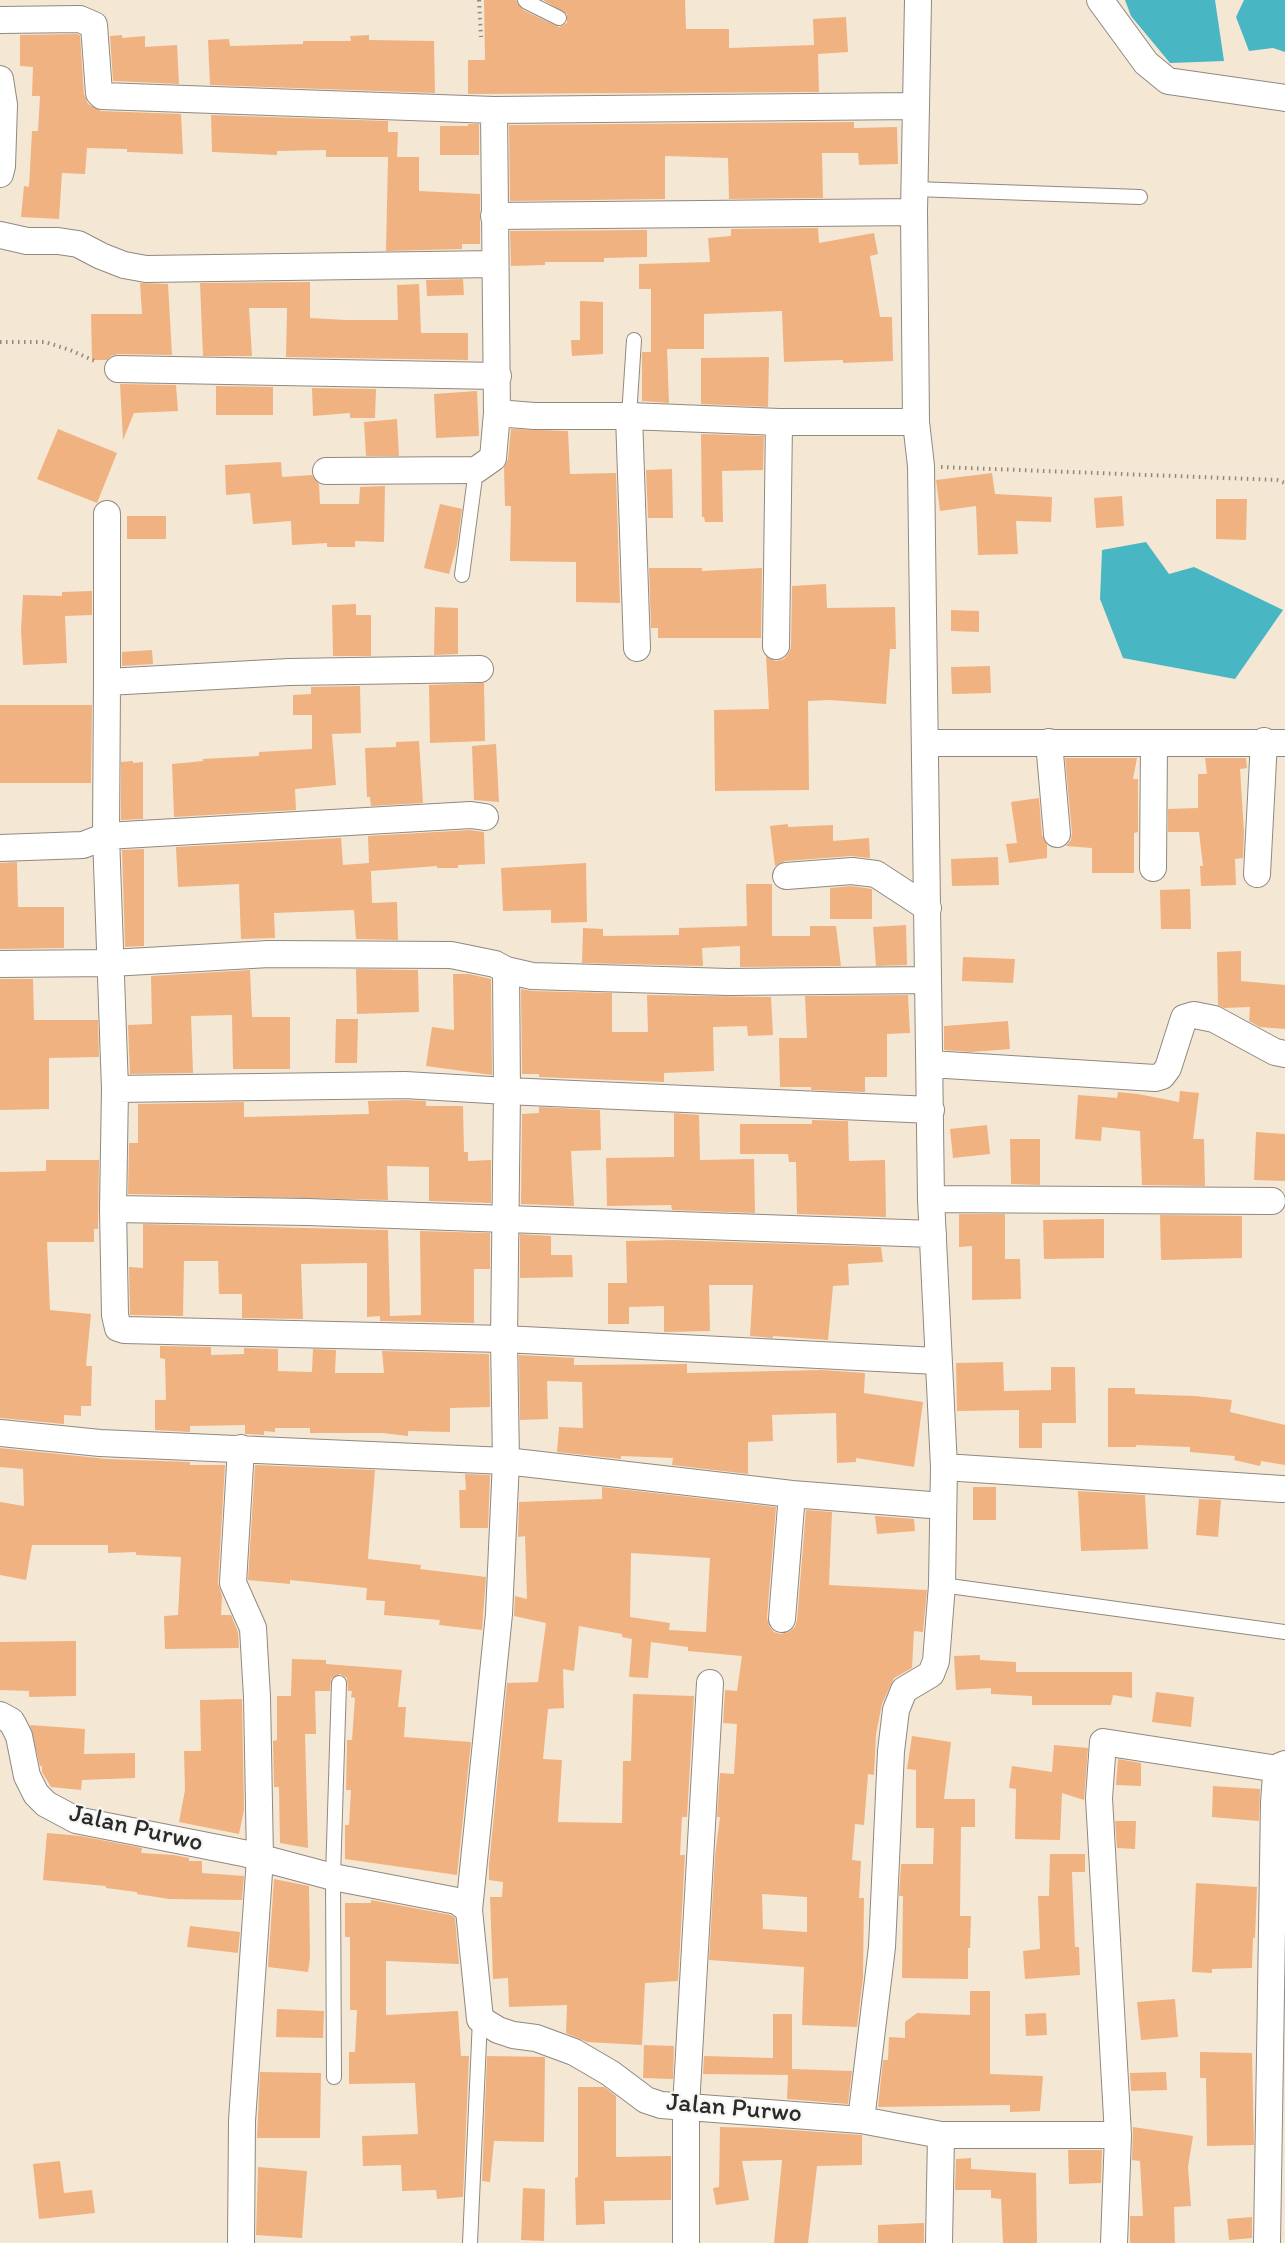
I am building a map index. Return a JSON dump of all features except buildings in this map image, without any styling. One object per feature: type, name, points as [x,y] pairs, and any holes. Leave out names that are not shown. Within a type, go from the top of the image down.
[{"type":"street","points":[[861,2120],[882,1947],[891,1751],[896,1710],[904,1690],[931,1674],[936,1661],[942,1585],[944,1467],[931,1199],[921,466],[916,422],[914,200],[918,0]]},
{"type":"street","points":[[1100,0],[1146,63],[1168,81],[1285,98]]},
{"type":"street","points":[[0,20],[80,20],[94,25],[99,93],[102,96],[494,110],[915,106]]},
{"type":"street","points":[[0,79],[4,105],[0,174]]},
{"type":"street","points":[[326,471],[476,470],[493,458],[498,413],[494,110]]},
{"type":"street","points":[[494,216],[914,200]]},
{"type":"street","points":[[0,235],[27,241],[58,241],[78,244],[101,256],[146,269],[495,264]]},
{"type":"street","points":[[118,369],[498,376]]},
{"type":"street","points":[[498,413],[534,416],[629,416],[779,422],[916,422]]},
{"type":"street","points":[[629,416],[637,648]]},
{"type":"street","points":[[776,646],[779,422]]},
{"type":"street","points":[[106,514],[106,836],[115,1089],[113,1209],[117,1326],[121,1330],[504,1339],[938,1361]]},
{"type":"street","points":[[107,682],[290,672],[480,669]]},
{"type":"street","points":[[1049,742],[1057,834]]},
{"type":"street","points":[[925,743],[1274,742],[1257,874]]},
{"type":"street","points":[[1152,868],[1154,743]]},
{"type":"street","points":[[0,849],[83,844],[106,836],[471,815],[485,817]]},
{"type":"street","points":[[786,876],[852,871],[876,874],[928,908]]},
{"type":"street","points":[[0,964],[111,963],[268,954],[451,955],[495,964],[506,970],[532,976],[728,982],[927,981]]},
{"type":"street","points":[[480,2019],[469,1910],[499,1614],[506,1461],[504,1220],[507,1091],[506,970]]},
{"type":"street","points":[[930,1064],[1155,1078],[1162,1076],[1168,1068],[1184,1018],[1194,1015],[1209,1017],[1275,1052],[1285,1054]]},
{"type":"street","points":[[115,1089],[405,1085],[931,1110]]},
{"type":"street","points":[[931,1199],[1272,1201]]},
{"type":"street","points":[[113,1209],[308,1212],[933,1234]]},
{"type":"street","points":[[0,1433],[100,1443],[506,1461],[792,1494],[943,1506]]},
{"type":"street","points":[[241,1448],[233,1583],[254,1628],[260,1858],[242,2121],[241,2243]]},
{"type":"street","points":[[944,1467],[1282,1489]]},
{"type":"street","points":[[782,1619],[792,1494]]},
{"type":"street","points":[[686,2243],[686,2107],[710,1683]]},
{"type":"street","name":"Jalan Purwo","points":[[0,1715],[11,1721],[19,1736],[27,1776],[36,1794],[46,1804],[76,1820],[260,1858],[333,1877],[457,1901],[469,1910]]},
{"type":"street","points":[[1114,2243],[1118,2135],[1099,1798],[1103,1742],[1281,1767],[1274,1803],[1267,2243]]},
{"type":"street","name":"Jalan Purwo","points":[[480,2019],[498,2030],[513,2035],[536,2038],[574,2052],[610,2073],[646,2100],[661,2105],[861,2120],[941,2135],[1118,2135]]},
{"type":"street","points":[[939,2243],[941,2135]]},
{"type":"lane","points":[[525,0],[560,18]]},
{"type":"lane","points":[[914,200],[1140,197]]},
{"type":"lane","points":[[629,416],[634,340]]},
{"type":"lane","points":[[462,575],[476,470]]},
{"type":"lane","points":[[942,1585],[1285,1632]]},
{"type":"lane","points":[[334,2078],[333,1877],[339,1683]]},
{"type":"lane","points":[[470,2243],[480,2019]]},
{"type":"path","points":[[480,0],[481,37]]},
{"type":"path","points":[[0,342],[45,342],[118,369]]},
{"type":"path","points":[[921,466],[1277,480],[1285,483]]},
{"type":"water","points":[[1125,0],[1215,0],[1224,61],[1170,63],[1131,16]]},
{"type":"water","points":[[1244,0],[1285,0],[1285,52],[1273,48],[1249,51],[1236,17]]},
{"type":"water","points":[[1146,542],[1169,574],[1194,567],[1283,610],[1235,679],[1123,658],[1100,599],[1102,550]]}]
